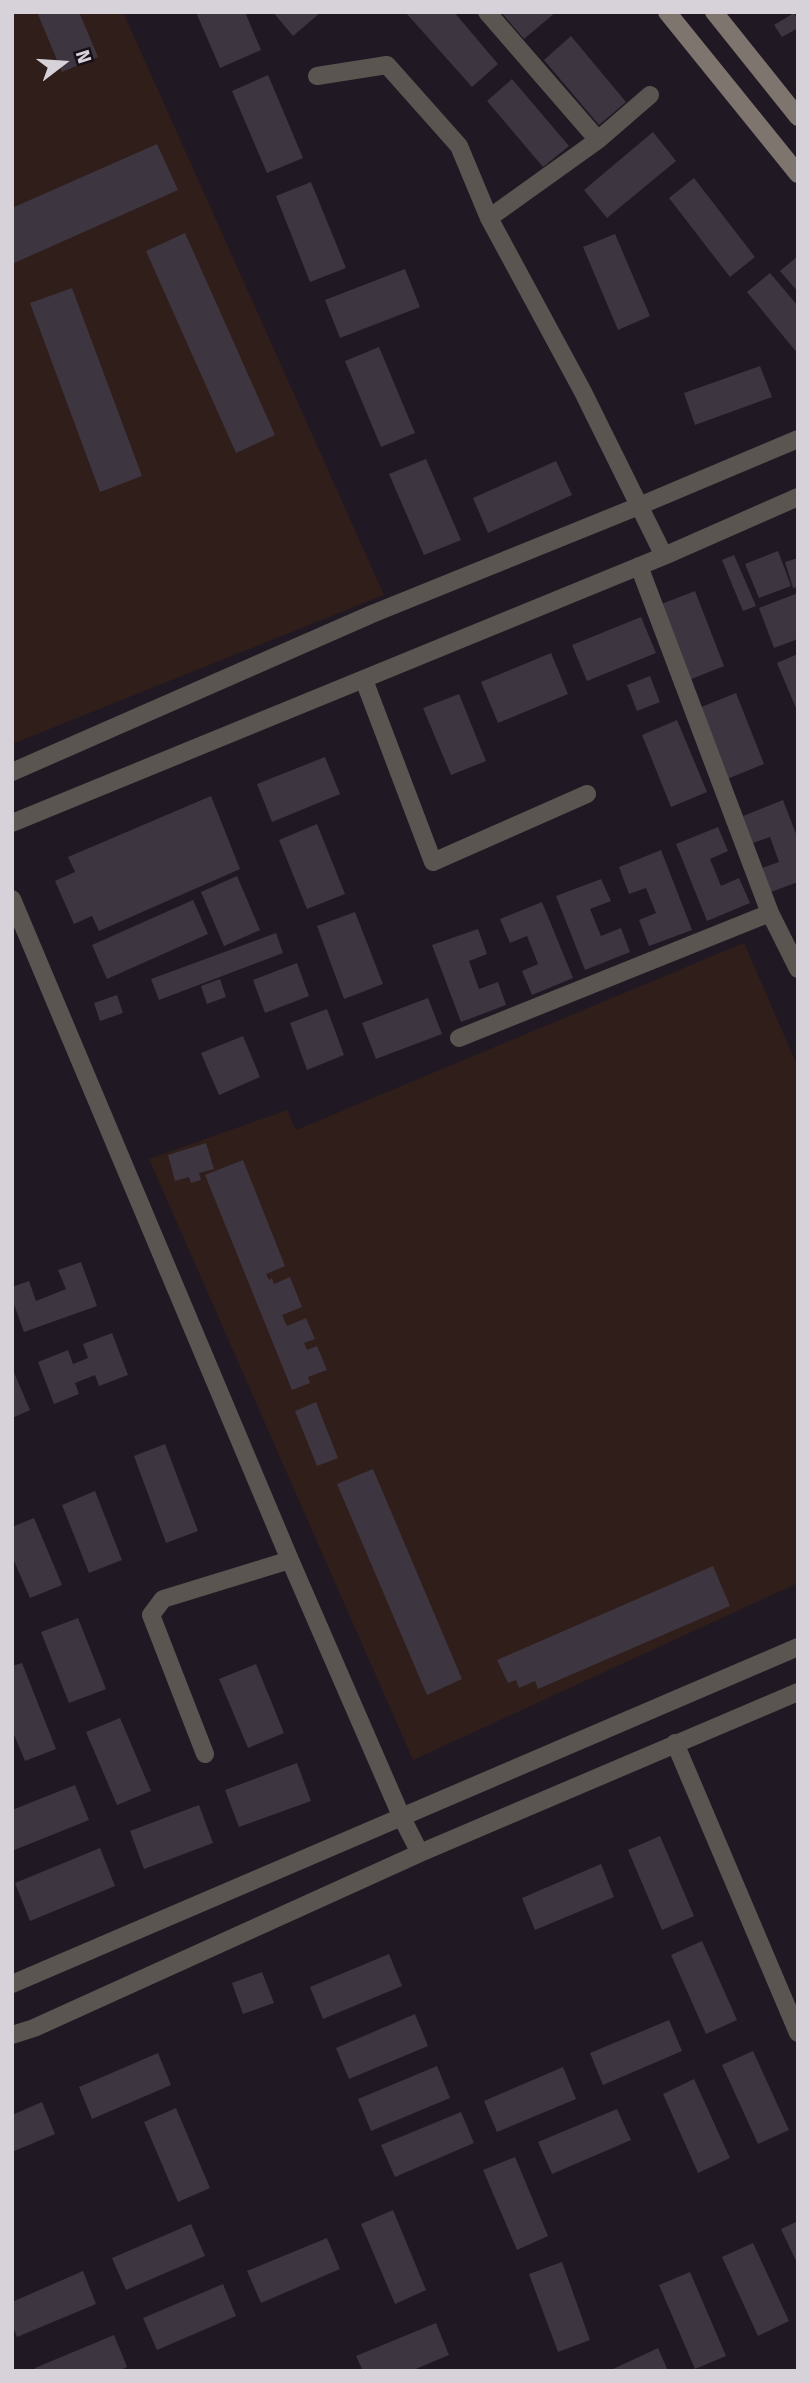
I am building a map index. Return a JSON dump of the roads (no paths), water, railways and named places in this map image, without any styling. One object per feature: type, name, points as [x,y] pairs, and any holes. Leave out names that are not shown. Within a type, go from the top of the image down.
[{"type":"main road","points":[[667,12],[798,174]]},
{"type":"main road","points":[[714,12],[798,117]]},
{"type":"street","points":[[487,12],[598,140]]},
{"type":"street","points":[[317,76],[387,65],[460,146],[489,218],[583,392],[664,556]]},
{"type":"street","points":[[489,218],[598,140],[650,95]]},
{"type":"street","points":[[12,772],[372,614],[798,439]]},
{"type":"street","points":[[12,823],[664,556],[798,496]]},
{"type":"street","points":[[639,566],[770,913],[798,969]]},
{"type":"street","points":[[364,680],[433,862],[587,794]]},
{"type":"street","points":[[12,899],[290,1560],[402,1818],[420,1853]]},
{"type":"street","points":[[459,1038],[770,913]]},
{"type":"street","points":[[205,1754],[151,1615],[163,1599],[290,1560]]},
{"type":"street","points":[[12,1984],[798,1647]]},
{"type":"street","points":[[12,2035],[34,2028],[420,1853],[798,1692]]},
{"type":"street","points":[[675,1743],[798,2033]]}]
